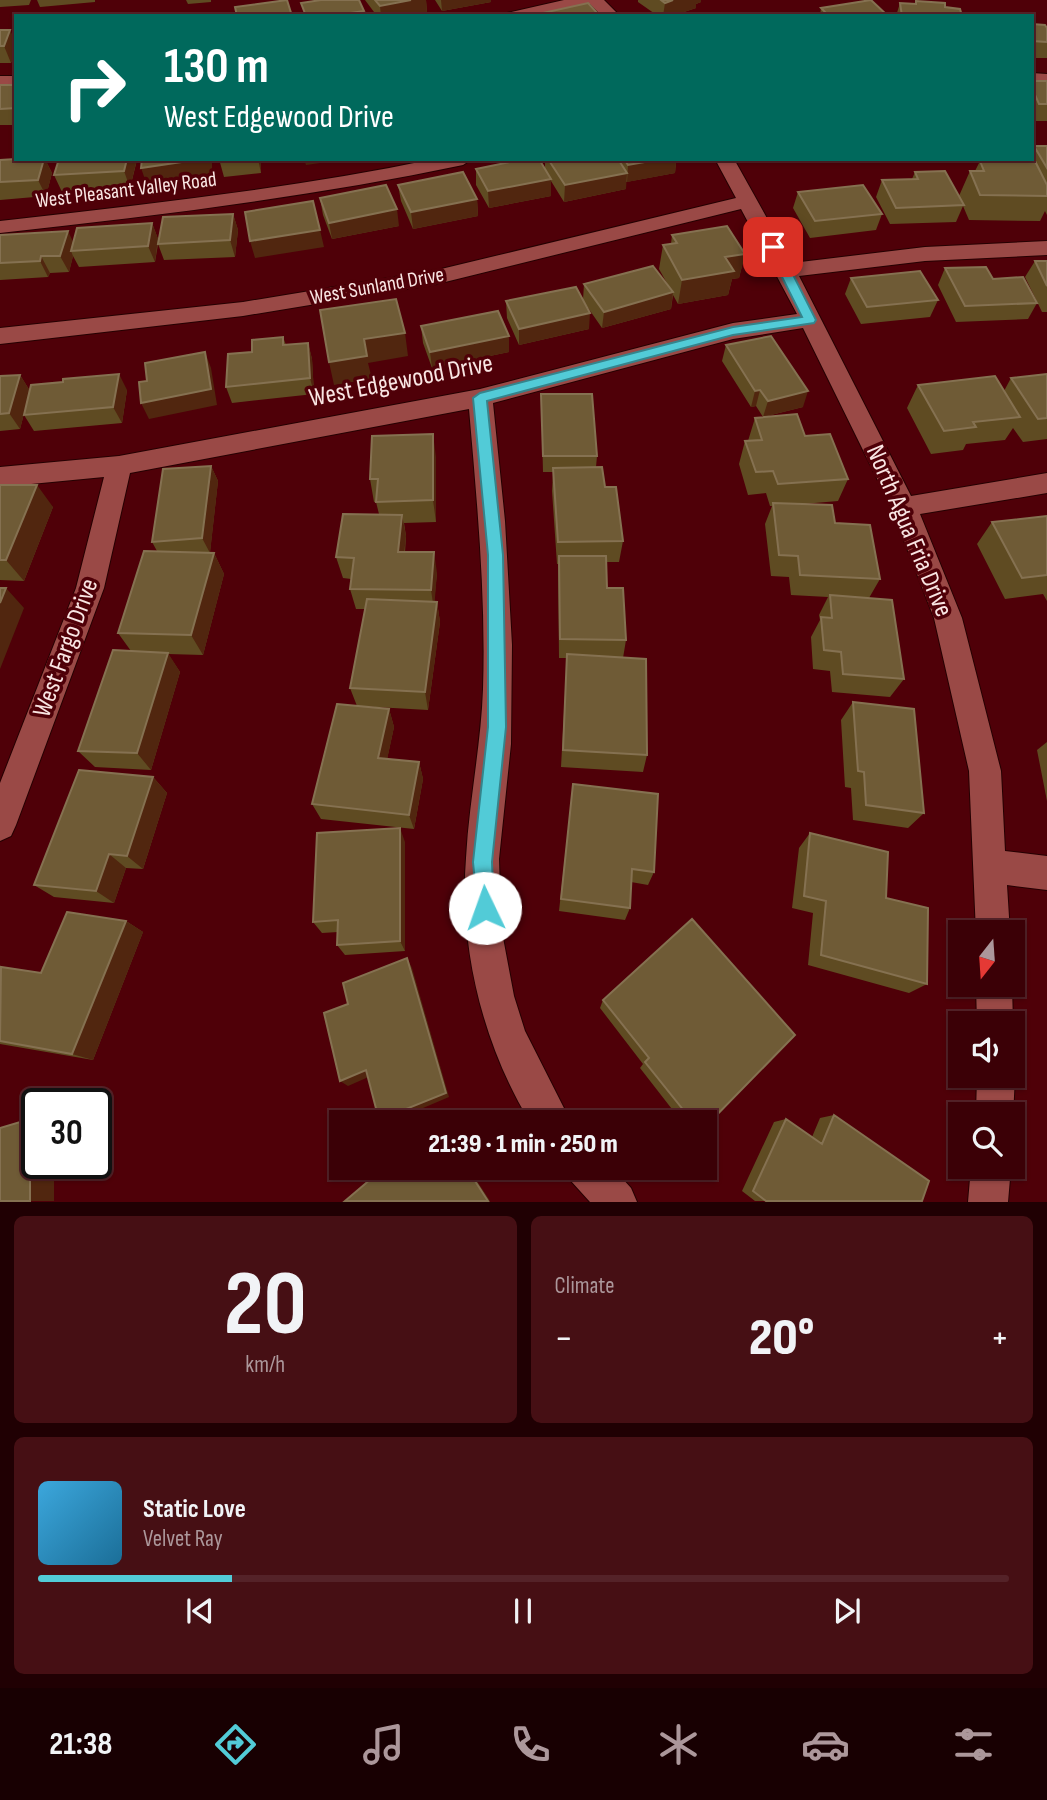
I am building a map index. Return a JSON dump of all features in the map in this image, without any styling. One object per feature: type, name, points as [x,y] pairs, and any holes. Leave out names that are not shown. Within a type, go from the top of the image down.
[{"type":"street","points":[[522,14],[586,0]]},
{"type":"street","points":[[595,0],[610,14]]},
{"type":"street","name":"West Pleasant Valley Road","points":[[0,227],[213,204],[354,182],[454,161]]},
{"type":"street","name":"North Agua Fria Drive","points":[[725,161],[786,271],[904,507],[948,618],[985,771],[993,920]]},
{"type":"street","name":"West Sunland Drive","points":[[0,336],[243,309],[437,277],[748,201]]},
{"type":"street","points":[[786,271],[925,254],[1047,248]]},
{"type":"street","name":"West Edgewood Drive","points":[[0,477],[118,466],[480,398],[733,331],[810,320]]},
{"type":"street","points":[[480,398],[496,555],[497,727],[482,862],[487,954],[507,1035],[544,1110]]},
{"type":"street","name":"West Fargo Drive","points":[[0,825],[90,588],[118,466]]},
{"type":"street","points":[[904,507],[1047,482]]},
{"type":"street","points":[[991,866],[1047,873]]},
{"type":"street","points":[[988,1202],[990,1179]]},
{"type":"street","points":[[597,1180],[617,1202]]},
{"type":"building","points":[[287,0],[291,14],[237,14],[235,7]]},
{"type":"building","points":[[359,0],[364,11],[305,14],[301,3]]},
{"type":"building","points":[[375,0],[411,0],[380,6]]},
{"type":"building","points":[[871,0],[886,14],[827,14],[821,8]]},
{"type":"building","points":[[916,1],[945,3],[945,7],[960,9],[961,14],[902,14],[900,3],[916,4]]},
{"type":"building","points":[[588,3],[598,14],[538,14]]},
{"type":"building","points":[[1034,24],[1045,25],[1047,42],[1034,41]]},
{"type":"building","points":[[0,30],[10,30],[4,46],[0,46]]},
{"type":"building","points":[[1034,81],[1047,81],[1047,104],[1039,104],[1034,93]]},
{"type":"building","points":[[0,85],[14,85],[14,108],[0,109]]},
{"type":"building","points":[[1034,146],[1047,146],[1047,168]]},
{"type":"building","points":[[0,160],[43,161],[38,180],[0,182]]},
{"type":"building","points":[[58,161],[126,161],[124,171],[54,175]]},
{"type":"building","points":[[142,161],[188,161],[141,168]]},
{"type":"building","points":[[514,161],[540,161],[551,179],[488,191],[476,169]]},
{"type":"building","points":[[549,161],[619,161],[627,173],[565,185]]},
{"type":"building","points":[[625,161],[651,161],[628,165]]},
{"type":"building","points":[[980,161],[1035,161],[1047,185],[1047,196],[980,195],[970,171],[984,171]]},
{"type":"building","points":[[945,171],[964,205],[896,208],[882,180],[918,179],[915,172]]},
{"type":"building","points":[[463,172],[477,199],[411,212],[398,185]]},
{"type":"building","points":[[386,185],[397,209],[329,223],[320,198]]},
{"type":"building","points":[[863,185],[882,214],[815,221],[798,192]]},
{"type":"building","points":[[313,201],[320,230],[250,241],[245,212]]},
{"type":"building","points":[[233,214],[230,240],[158,244],[163,217]]},
{"type":"building","points":[[152,223],[148,246],[71,251],[77,228]]},
{"type":"building","points":[[727,226],[745,254],[725,257],[734,271],[682,280],[663,245],[677,243],[672,235]]},
{"type":"building","points":[[68,231],[60,256],[41,256],[40,261],[0,263],[0,235]]},
{"type":"building","points":[[1035,261],[1047,261],[1047,286]]},
{"type":"building","points":[[653,266],[673,292],[604,312],[584,284]]},
{"type":"building","points":[[986,267],[993,279],[1023,277],[1037,303],[965,306],[945,268]]},
{"type":"building","points":[[920,271],[938,300],[867,307],[851,278]]},
{"type":"building","points":[[576,287],[590,313],[519,329],[506,301]]},
{"type":"building","points":[[396,299],[405,333],[364,339],[367,356],[329,362],[320,310]]},
{"type":"building","points":[[498,311],[509,336],[430,352],[421,326]]},
{"type":"building","points":[[771,336],[808,391],[768,401],[760,390],[755,391],[726,345]]},
{"type":"building","points":[[283,337],[283,345],[308,343],[310,378],[226,387],[228,354],[252,352],[252,340]]},
{"type":"building","points":[[205,352],[211,389],[141,403],[139,382],[147,381],[145,363]]},
{"type":"building","points":[[119,374],[113,407],[24,415],[31,385]]},
{"type":"building","points":[[1047,374],[1047,418],[1038,419],[1011,378]]},
{"type":"building","points":[[20,375],[9,413],[0,414],[0,376]]},
{"type":"building","points":[[995,376],[1020,417],[973,422],[976,427],[944,431],[918,385]]},
{"type":"building","points":[[541,394],[592,394],[597,456],[543,456]]},
{"type":"building","points":[[797,414],[805,436],[830,434],[848,479],[778,484],[773,471],[756,472],[745,441],[762,440],[755,418]]},
{"type":"building","points":[[433,434],[433,500],[376,502],[378,479],[370,479],[372,436]]},
{"type":"building","points":[[211,466],[202,538],[152,542],[163,469]]},
{"type":"building","points":[[602,467],[605,487],[616,487],[623,541],[558,542],[553,468]]},
{"type":"building","points":[[0,485],[37,485],[6,560],[0,560]]},
{"type":"building","points":[[773,503],[832,505],[835,523],[870,525],[880,579],[800,575],[798,556],[779,555]]},
{"type":"building","points":[[343,514],[402,515],[398,552],[434,552],[431,590],[350,589],[354,558],[336,557]]},
{"type":"building","points":[[1047,516],[1047,575],[1022,578],[992,522]]},
{"type":"building","points":[[144,551],[214,553],[191,635],[118,633]]},
{"type":"building","points":[[559,556],[606,556],[607,588],[623,588],[626,640],[560,639]]},
{"type":"building","points":[[0,588],[6,588],[0,603]]},
{"type":"building","points":[[830,595],[892,600],[904,679],[843,674],[841,652],[824,650],[821,617],[832,618]]},
{"type":"building","points":[[367,599],[437,602],[425,692],[350,688]]},
{"type":"building","points":[[113,650],[168,653],[137,753],[78,751]]},
{"type":"building","points":[[567,654],[646,659],[647,755],[563,750]]},
{"type":"building","points":[[853,702],[914,709],[924,813],[866,805],[864,772],[858,771]]},
{"type":"building","points":[[337,704],[389,709],[378,758],[419,762],[409,815],[312,804]]},
{"type":"building","points":[[79,770],[153,777],[127,856],[109,854],[96,891],[34,885]]},
{"type":"building","points":[[573,784],[658,794],[654,872],[632,869],[630,908],[561,899]]},
{"type":"building","points":[[400,828],[400,941],[337,945],[338,920],[313,922],[317,833]]},
{"type":"building","points":[[810,833],[888,852],[886,898],[928,908],[927,984],[821,955],[826,901],[804,896]]},
{"type":"building","points":[[67,912],[126,921],[72,1054],[0,1041],[1,967],[41,973]]},
{"type":"building","points":[[692,919],[795,1035],[717,1115],[717,1110],[683,1110],[645,1062],[649,1058],[603,1000]]},
{"type":"building","points":[[407,958],[446,1093],[404,1110],[376,1110],[366,1070],[340,1081],[324,1013],[348,1004],[343,983]]},
{"type":"building","points":[[834,1115],[929,1181],[922,1201],[766,1201],[753,1191],[786,1119],[822,1144]]},
{"type":"building","points":[[21,1122],[21,1179],[30,1179],[30,1201],[0,1201],[0,1128]]},
{"type":"building","points":[[370,1180],[474,1180],[488,1201],[345,1201]]},
{"type":"route","points":[[485,908],[482,862],[497,727],[496,555],[480,398],[733,331],[810,320],[773,247]]}]
